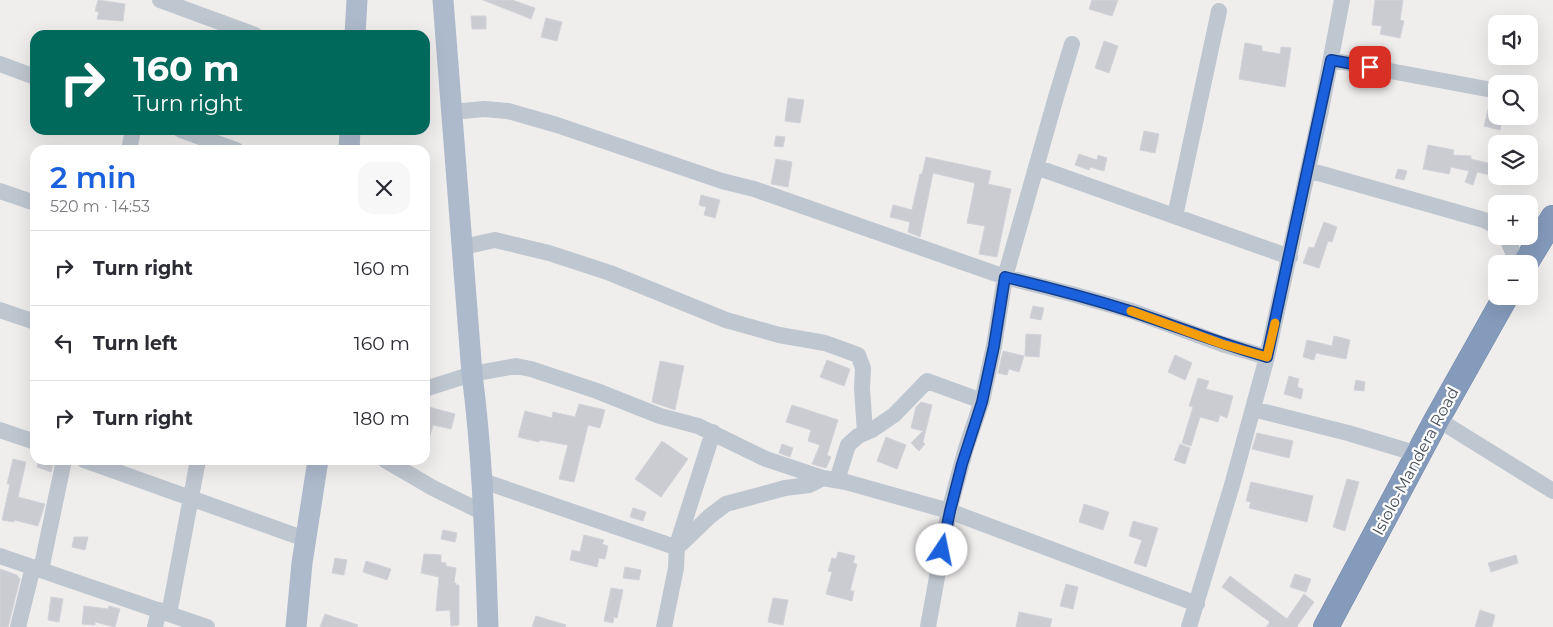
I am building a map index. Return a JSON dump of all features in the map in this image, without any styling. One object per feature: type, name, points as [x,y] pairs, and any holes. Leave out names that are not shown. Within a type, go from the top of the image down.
[{"type":"highway","points":[[1530,255],[1553,218]]},
{"type":"highway","name":"Isiolo-Mandera Road","points":[[1326,627],[1437,419],[1501,305]]},
{"type":"main road","points":[[355,30],[357,0]]},
{"type":"main road","points":[[443,0],[472,374],[483,481],[488,627]]},
{"type":"main road","points":[[296,627],[306,539],[317,465]]},
{"type":"street","points":[[160,0],[241,30]]},
{"type":"street","points":[[1189,627],[1267,357],[1290,257],[1342,0]]},
{"type":"street","points":[[1175,216],[1219,11]]},
{"type":"street","points":[[928,627],[950,511],[966,448],[982,402],[994,346],[1005,277],[1072,44]]},
{"type":"street","points":[[1331,60],[1487,89]]},
{"type":"street","points":[[0,64],[30,75]]},
{"type":"street","points":[[452,112],[484,109],[508,111],[557,124],[754,189],[1005,277],[1123,309],[1222,344],[1267,357]]},
{"type":"street","points":[[195,135],[222,145]]},
{"type":"street","points":[[1036,167],[1290,257]]},
{"type":"street","points":[[1308,170],[1488,222]]},
{"type":"street","points":[[0,191],[30,201]]},
{"type":"street","points":[[463,247],[495,240],[549,253],[610,273],[726,320],[779,335],[825,344],[858,355],[863,368],[862,388],[866,433]]},
{"type":"street","points":[[0,310],[30,320]]},
{"type":"street","points":[[430,387],[472,374],[516,366],[531,368],[660,416],[698,426],[766,459],[830,479],[950,511],[1197,604]]},
{"type":"street","points":[[483,481],[672,546],[677,545],[726,504],[785,488],[809,485],[830,479],[848,445],[858,436],[894,415],[927,381],[982,402]]},
{"type":"street","points":[[1253,409],[1348,433],[1418,454]]},
{"type":"street","points":[[1437,419],[1553,491]]},
{"type":"street","points":[[0,430],[30,440]]},
{"type":"street","points":[[664,627],[676,568],[677,545],[713,432]]},
{"type":"street","points":[[18,627],[37,568],[63,465]]},
{"type":"street","points":[[98,465],[306,539]]},
{"type":"street","points":[[155,627],[164,612],[197,465]]},
{"type":"street","points":[[394,465],[433,488],[484,513]]},
{"type":"street","points":[[0,556],[207,627]]},
{"type":"building","points":[[98,0],[125,4],[123,21],[97,19],[99,12],[95,11]]},
{"type":"building","points":[[483,0],[512,0],[535,8],[531,19]]},
{"type":"building","points":[[1092,0],[1118,0],[1112,16],[1089,9]]},
{"type":"building","points":[[1375,0],[1403,0],[1400,20],[1404,21],[1400,38],[1380,34],[1382,26],[1372,25]]},
{"type":"building","points":[[471,16],[486,16],[486,29],[472,29]]},
{"type":"building","points":[[546,18],[562,22],[557,41],[541,37]]},
{"type":"building","points":[[1104,41],[1118,46],[1109,73],[1095,68]]},
{"type":"building","points":[[1245,43],[1262,46],[1262,51],[1280,54],[1281,47],[1291,48],[1285,87],[1239,79]]},
{"type":"building","points":[[788,98],[804,100],[800,123],[785,121]]},
{"type":"building","points":[[1488,110],[1488,125],[1501,125],[1500,130],[1484,126]]},
{"type":"building","points":[[1144,131],[1159,134],[1155,153],[1140,150]]},
{"type":"building","points":[[776,136],[785,137],[783,147],[774,146]]},
{"type":"building","points":[[1428,145],[1454,150],[1453,155],[1471,156],[1471,159],[1488,163],[1488,174],[1477,172],[1473,185],[1465,182],[1469,171],[1451,167],[1449,174],[1423,169]]},
{"type":"building","points":[[1079,154],[1097,160],[1098,155],[1107,158],[1104,171],[1090,167],[1089,170],[1075,165]]},
{"type":"building","points":[[926,157],[991,171],[988,184],[1011,189],[997,257],[979,254],[985,226],[967,223],[975,183],[933,173],[920,237],[908,232],[910,222],[890,217],[893,205],[912,210]]},
{"type":"building","points":[[776,159],[792,162],[788,187],[771,184]]},
{"type":"building","points":[[1398,169],[1407,171],[1404,180],[1395,178]]},
{"type":"building","points":[[701,195],[720,200],[715,218],[704,215],[706,207],[699,205]]},
{"type":"building","points":[[1324,222],[1337,227],[1332,242],[1328,241],[1319,268],[1303,263],[1309,247],[1314,248]]},
{"type":"building","points":[[1033,306],[1044,308],[1041,320],[1030,318]]},
{"type":"building","points":[[1026,334],[1041,335],[1039,357],[1025,356]]},
{"type":"building","points":[[1334,336],[1350,340],[1346,359],[1316,353],[1314,360],[1303,357],[1307,340],[1332,346]]},
{"type":"building","points":[[1003,351],[1024,356],[1019,372],[1009,369],[1007,375],[998,373]]},
{"type":"building","points":[[1175,355],[1192,363],[1185,380],[1168,372]]},
{"type":"building","points":[[827,360],[850,369],[844,386],[820,377]]},
{"type":"building","points":[[660,361],[684,366],[675,410],[652,402]]},
{"type":"building","points":[[1289,376],[1299,379],[1297,387],[1303,389],[1301,399],[1284,394]]},
{"type":"building","points":[[1198,378],[1209,381],[1206,389],[1233,396],[1227,418],[1220,415],[1218,422],[1200,417],[1191,446],[1182,443],[1193,407],[1189,406]]},
{"type":"building","points":[[1356,380],[1365,382],[1364,391],[1354,390]]},
{"type":"building","points":[[921,402],[932,405],[923,442],[925,444],[919,451],[911,443],[923,431],[911,428],[916,407]]},
{"type":"building","points":[[579,404],[605,410],[600,428],[588,425],[574,482],[559,479],[568,445],[540,440],[539,442],[518,437],[525,411],[552,418],[553,412],[575,417]]},
{"type":"building","points":[[792,405],[838,420],[827,455],[831,457],[826,468],[812,464],[820,445],[808,441],[811,430],[786,422]]},
{"type":"building","points":[[430,407],[455,414],[451,429],[433,425],[430,435]]},
{"type":"building","points":[[1257,433],[1293,441],[1289,458],[1252,449]]},
{"type":"building","points":[[886,437],[906,445],[897,469],[877,461]]},
{"type":"building","points":[[662,441],[688,459],[661,497],[635,479]]},
{"type":"building","points":[[782,444],[793,448],[790,457],[779,453]]},
{"type":"building","points":[[1180,444],[1190,448],[1185,464],[1174,460]]},
{"type":"building","points":[[13,459],[26,462],[18,497],[45,504],[38,526],[14,520],[14,522],[2,520]]},
{"type":"building","points":[[38,465],[53,465],[51,472],[37,467]]},
{"type":"building","points":[[1347,479],[1359,482],[1345,531],[1333,527]]},
{"type":"building","points":[[1251,482],[1313,496],[1307,522],[1249,508],[1251,502],[1246,501]]},
{"type":"building","points":[[1084,504],[1109,512],[1103,530],[1079,522]]},
{"type":"building","points":[[633,508],[646,512],[643,521],[630,517]]},
{"type":"building","points":[[1133,521],[1158,528],[1146,567],[1134,563],[1142,540],[1129,536]]},
{"type":"building","points":[[443,530],[457,533],[455,542],[441,539]]},
{"type":"building","points":[[584,535],[604,540],[602,544],[608,546],[605,559],[599,558],[597,567],[570,560],[572,550],[580,552]]},
{"type":"building","points":[[74,537],[88,537],[85,550],[72,547]]},
{"type":"building","points":[[838,552],[855,556],[853,563],[857,564],[850,591],[854,591],[852,601],[826,594],[832,572],[828,571],[832,558],[836,559]]},
{"type":"building","points":[[424,554],[441,555],[441,562],[446,563],[446,566],[456,568],[454,583],[459,585],[459,625],[451,626],[450,610],[436,611],[439,577],[421,573]]},
{"type":"building","points":[[1516,555],[1518,563],[1491,572],[1488,563]]},
{"type":"building","points":[[335,558],[347,560],[344,575],[332,573]]},
{"type":"building","points":[[366,561],[391,569],[387,580],[363,572]]},
{"type":"building","points":[[625,567],[641,570],[639,580],[623,578]]},
{"type":"building","points":[[0,569],[17,575],[20,579],[8,627],[0,627]]},
{"type":"building","points":[[1295,574],[1311,579],[1306,592],[1290,587]]},
{"type":"building","points":[[1230,576],[1287,619],[1304,594],[1314,602],[1298,627],[1266,627],[1270,622],[1222,587]]},
{"type":"building","points":[[1066,584],[1078,587],[1073,609],[1060,606]]},
{"type":"building","points":[[611,588],[623,590],[617,618],[614,617],[613,623],[604,621]]},
{"type":"building","points":[[51,597],[63,599],[59,622],[48,620]]},
{"type":"building","points":[[773,598],[788,600],[783,625],[768,622]]},
{"type":"building","points":[[84,606],[108,609],[109,606],[120,609],[115,627],[95,622],[95,625],[82,624]]},
{"type":"building","points":[[1480,610],[1495,615],[1492,627],[1475,627]]},
{"type":"building","points":[[1019,612],[1052,619],[1050,627],[1016,627]]},
{"type":"building","points":[[325,614],[358,625],[357,627],[320,627]]},
{"type":"building","points":[[536,616],[566,625],[565,627],[532,627]]},
{"type":"slow traffic","points":[[1131,311],[1222,344],[1267,357],[1275,323]]},
{"type":"route","points":[[942,550],[966,448],[982,402],[994,346],[1005,277],[1132,312],[1222,344],[1267,357],[1331,60],[1370,67]]}]
